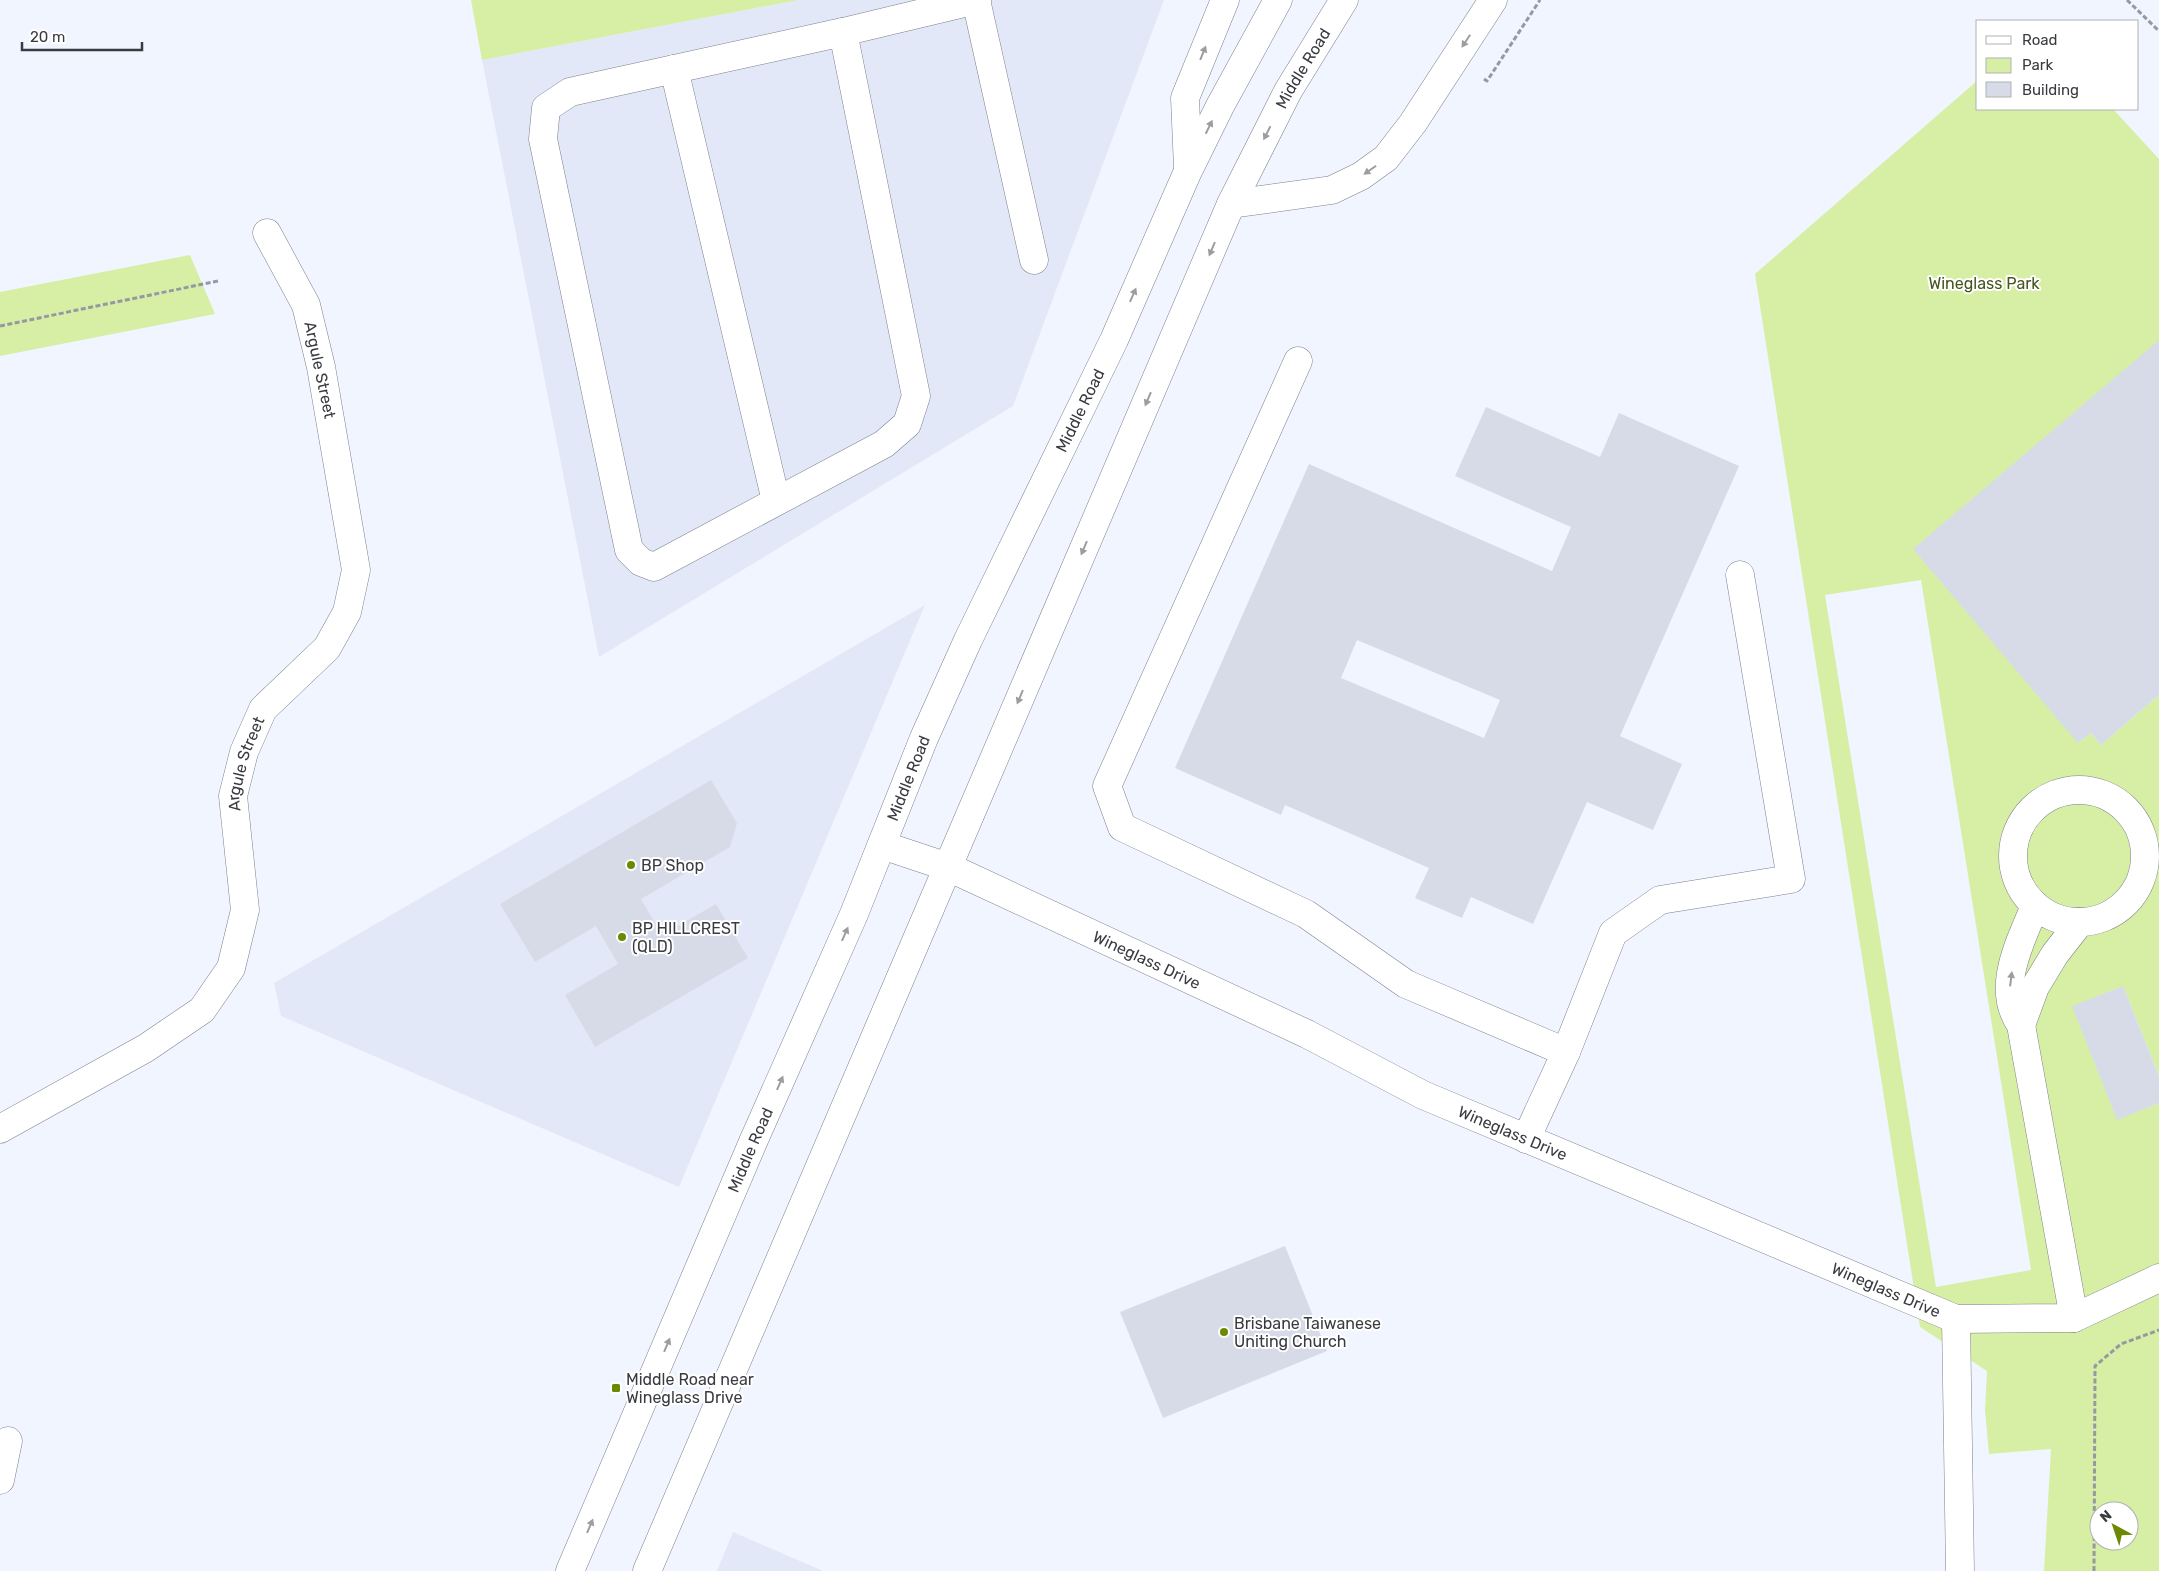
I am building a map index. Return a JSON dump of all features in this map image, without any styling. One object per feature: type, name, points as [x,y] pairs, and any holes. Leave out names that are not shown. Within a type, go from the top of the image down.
[{"type":"main road","points":[[843,32],[916,396],[907,424],[884,444],[654,567],[641,562],[629,550],[543,140],[546,108],[570,92],[843,32],[977,0],[1034,260]]},
{"type":"main road","points":[[1188,171],[1185,98],[1225,0]]},
{"type":"main road","name":"Middle Road","points":[[570,1571],[882,845],[924,738],[968,640],[1114,340],[1188,171],[1220,106],[1278,0]]},
{"type":"main road","name":"Middle Road","points":[[647,1571],[1231,204],[1288,91],[1344,0]]},
{"type":"main road","points":[[1231,204],[1332,190],[1361,176],[1386,158],[1413,123],[1493,0]]},
{"type":"main road","points":[[674,69],[776,501]]},
{"type":"main road","name":"Argule Street","points":[[0,1128],[146,1048],[202,1010],[231,968],[245,910],[233,796],[244,752],[262,709],[327,648],[347,612],[356,570],[321,367],[306,305],[267,233]]},
{"type":"main road","points":[[1298,361],[1107,786],[1122,827],[1306,914],[1406,984],[1566,1052]]},
{"type":"main road","points":[[1526,1139],[1566,1052],[1613,933],[1660,900],[1790,879],[1740,575]]},
{"type":"main road","points":[[2070,790],[2090,790],[2109,796],[2124,808],[2136,823],[2143,841],[2145,861],[2140,880],[2130,896],[2116,910],[2099,918],[2080,922],[2056,918],[2035,906],[2023,892],[2015,876],[2012,857],[2015,838],[2023,821],[2036,806],[2052,796],[2070,790]]},
{"type":"main road","name":"Wineglass Drive","points":[[882,845],[948,867],[1307,1034],[1423,1095],[1956,1318],[2074,1318],[2159,1278]]},
{"type":"main road","points":[[2035,906],[2013,957],[2009,989],[2013,1013],[2021,1025],[2074,1318]]},
{"type":"main road","points":[[2021,1025],[2036,987],[2055,954],[2080,922]]},
{"type":"main road","points":[[1956,1318],[1960,1571]]},
{"type":"main road","points":[[0,1480],[8,1441]]},
{"type":"path","points":[[2127,0],[2159,31]]},
{"type":"path","points":[[0,326],[218,281]]},
{"type":"path","points":[[2094,1571],[2095,1366],[2121,1344],[2159,1330]]},
{"type":"shaded area","points":[[799,0],[1164,0],[1013,406],[599,657],[482,60]]},
{"type":"shaded area","points":[[925,605],[679,1187],[281,1016],[274,983]]},
{"type":"shaded area","points":[[733,1532],[823,1571],[717,1571]]},
{"type":"green space","points":[[471,0],[799,0],[482,60]]},
{"type":"green space","name":"Wineglass Park","points":[[1976,82],[1976,110],[2114,110],[2159,159],[2159,340],[2078,743],[2091,733],[2101,745],[2159,695],[2159,1076],[2123,986],[2073,1007],[2117,1119],[2159,1103],[2159,1571],[2044,1571],[2051,1449],[1989,1454],[1985,1410],[1987,1371],[1920,1327],[1755,274]],"holes":[[[1921,580],[2031,1270],[1936,1287],[1825,595]]]},
{"type":"green space","points":[[190,255],[215,314],[0,356],[0,292]]},
{"type":"building","points":[[2159,340],[2159,695],[2101,745],[2091,733],[2078,743],[1913,549]]},
{"type":"building","points":[[1486,407],[1600,457],[1619,413],[1739,466],[1620,736],[1682,764],[1653,830],[1587,802],[1533,924],[1471,897],[1462,918],[1415,898],[1429,868],[1285,805],[1281,815],[1175,768],[1309,464],[1552,571],[1571,527],[1455,476]],"holes":[[[1357,640],[1500,700],[1484,738],[1341,678]]]},
{"type":"building","points":[[711,780],[737,823],[730,847],[641,899],[662,935],[716,904],[748,958],[595,1047],[565,995],[618,964],[596,926],[535,962],[500,904]]},
{"type":"building","points":[[2123,986],[2159,1076],[2159,1103],[2117,1120],[2072,1006]]},
{"type":"building","name":"Brisbane Taiwanese Uniting Church","points":[[1285,1246],[1327,1351],[1163,1418],[1120,1312]]},
{"type":"place","name":"BP Shop","points":[[631,865]]},
{"type":"place","name":"BP HILLCREST (QLD)","points":[[622,937]]},
{"type":"place","name":"Brisbane Taiwanese Uniting Church","points":[[1224,1332]]},
{"type":"place","name":"Middle Road near Wineglass Drive","points":[[616,1388]]}]
